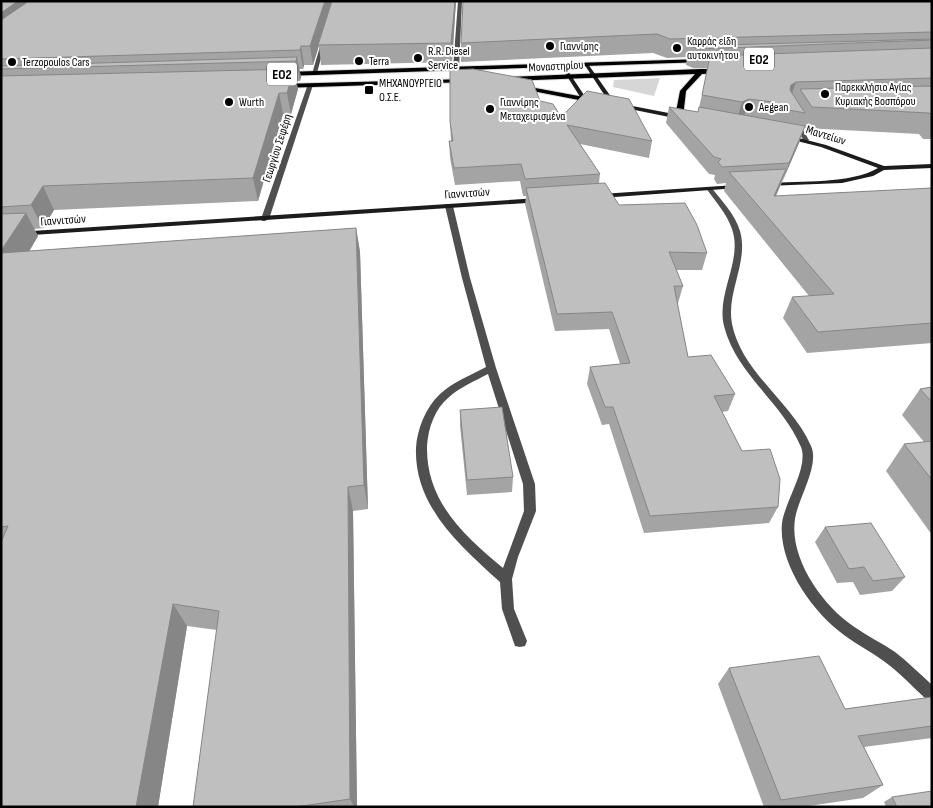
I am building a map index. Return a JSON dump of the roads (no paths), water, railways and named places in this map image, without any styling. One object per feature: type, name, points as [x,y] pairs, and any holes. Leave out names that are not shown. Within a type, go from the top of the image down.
[{"type":"main road","name":"Μοναστηρίου","points":[[275,74],[714,61]]},
{"type":"main road","name":"Μοναστηρίου","points":[[494,80],[730,70]]},
{"type":"main road","points":[[679,117],[683,91],[701,71]]},
{"type":"main road","name":"ΕΟ2","points":[[270,86],[475,80]]},
{"type":"main road","points":[[503,84],[584,99]]},
{"type":"street","points":[[456,69],[460,1]]},
{"type":"street","points":[[314,73],[325,37]]},
{"type":"street","points":[[586,65],[613,104]]},
{"type":"street","points":[[562,66],[584,99],[688,118]]},
{"type":"street","name":"Γεωργίου Σεφέρη","points":[[265,219],[310,85]]},
{"type":"street","points":[[792,117],[806,140]]},
{"type":"street","name":"Μαντείων","points":[[775,134],[806,140],[883,168]]},
{"type":"street","points":[[758,186],[842,181],[871,175],[883,168],[932,166]]},
{"type":"street","points":[[593,196],[748,186]]},
{"type":"street","points":[[709,188],[729,216],[736,230],[738,242],[737,259],[728,290],[726,306],[728,324],[734,343],[745,362],[791,422],[808,451],[807,467],[797,487],[788,515],[788,536],[791,555],[800,576],[829,613],[850,633],[889,656],[932,695]]},
{"type":"street","name":"Γιαννιτσών","points":[[1,235],[545,199]]},
{"type":"street","points":[[449,206],[466,278],[491,368],[530,484],[530,511],[506,579],[508,608],[520,641]]},
{"type":"street","points":[[491,368],[457,386],[443,397],[431,411],[423,433],[420,454],[427,488],[442,516],[465,544],[506,579]]},
{"type":"place","name":"Γιαννίρης","points":[[550,46]]},
{"type":"place","name":"Καρράς είδη αυτοκινήτου","points":[[677,48]]},
{"type":"place","name":"R.R. Diesel Service","points":[[418,58]]},
{"type":"place","name":"Terra","points":[[359,61]]},
{"type":"place","name":"Terzopoulos Cars","points":[[12,62]]},
{"type":"place","name":"ΜΗΧΑΝΟΥΡΓΕΙΟ Ο.Σ.Ε.","points":[[369,90]]},
{"type":"place","name":"Παρεκκλήσιο Αγίας Κυριακής Βοσπόρου","points":[[825,94]]},
{"type":"place","name":"Wurth","points":[[229,102]]},
{"type":"place","name":"Aegean","points":[[749,107]]},
{"type":"place","name":"Γιαννίρης Μεταχειρισμένα","points":[[490,109]]}]
